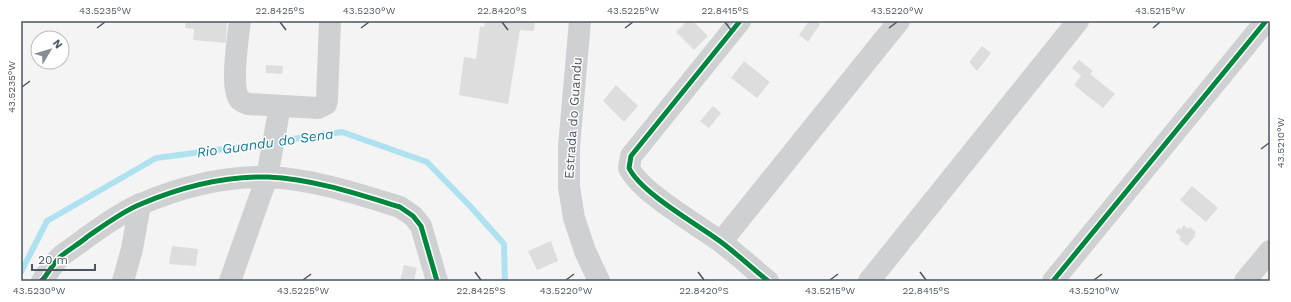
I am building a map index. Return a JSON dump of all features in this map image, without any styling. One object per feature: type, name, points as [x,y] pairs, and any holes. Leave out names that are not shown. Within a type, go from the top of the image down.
[{"type":"street","points":[[240,21],[235,63],[238,98],[242,102],[279,113],[318,108],[326,104],[328,88],[330,21]]},
{"type":"street","name":"Estrada do Guandu","points":[[580,21],[569,147],[569,187],[574,218],[585,251],[600,281]]},
{"type":"street","points":[[740,21],[631,156],[629,168],[637,179],[656,196],[721,242],[768,281]]},
{"type":"street","points":[[721,242],[899,21]]},
{"type":"street","points":[[869,281],[1078,21]]},
{"type":"street","points":[[1053,281],[1266,21]]},
{"type":"street","points":[[230,281],[269,170],[279,113]]},
{"type":"street","points":[[42,281],[61,257],[95,232],[140,204],[208,182],[236,178],[269,170],[302,182],[343,190],[408,211],[421,226],[437,281]]},
{"type":"street","points":[[123,281],[132,249],[140,204]]},
{"type":"street","points":[[1245,281],[1270,251]]},
{"type":"building","points":[[186,21],[227,21],[226,43],[193,40],[194,29],[185,28]]},
{"type":"building","points":[[485,21],[535,21],[534,31],[520,30],[508,104],[459,95],[464,57],[476,59],[480,26],[484,27]]},
{"type":"building","points":[[687,21],[693,21],[708,36],[694,50],[676,32]]},
{"type":"building","points":[[809,21],[816,21],[820,24],[808,42],[799,35]]},
{"type":"building","points":[[982,46],[991,53],[977,71],[969,62]]},
{"type":"building","points":[[1079,60],[1093,71],[1090,74],[1115,94],[1103,108],[1074,85],[1081,76],[1072,68]]},
{"type":"building","points":[[744,61],[770,82],[757,98],[731,78]]},
{"type":"building","points":[[266,65],[283,66],[282,74],[266,73]]},
{"type":"building","points":[[616,85],[638,106],[624,122],[603,101]]},
{"type":"building","points":[[713,106],[721,113],[709,128],[700,121]]},
{"type":"building","points":[[1192,186],[1218,208],[1206,222],[1180,200]]},
{"type":"building","points":[[1184,225],[1188,229],[1190,227],[1196,232],[1194,234],[1196,235],[1187,246],[1179,239],[1181,237],[1175,232],[1179,228],[1181,229]]},
{"type":"building","points":[[551,241],[558,261],[537,270],[528,251]]},
{"type":"building","points":[[172,246],[198,249],[196,266],[169,264]]},
{"type":"building","points":[[404,265],[417,268],[414,281],[400,281]]},
{"type":"waterway","name":"Rio Guandu do Sena","points":[[278,141],[342,132],[427,162],[504,244],[505,281]]},
{"type":"waterway","name":"Rio Guandu do Sena","points":[[21,272],[47,221],[156,158],[269,143]]},
{"type":"cycle path","points":[[740,21],[631,156],[629,168],[635,178],[657,198],[721,242],[768,281]]},
{"type":"cycle path","points":[[1053,281],[1266,21]]},
{"type":"cycle path","points":[[42,281],[63,254],[106,224],[134,207],[172,192],[187,188],[236,178],[252,177],[285,178],[318,184],[352,192],[400,207],[413,216],[421,226],[437,281]]}]
